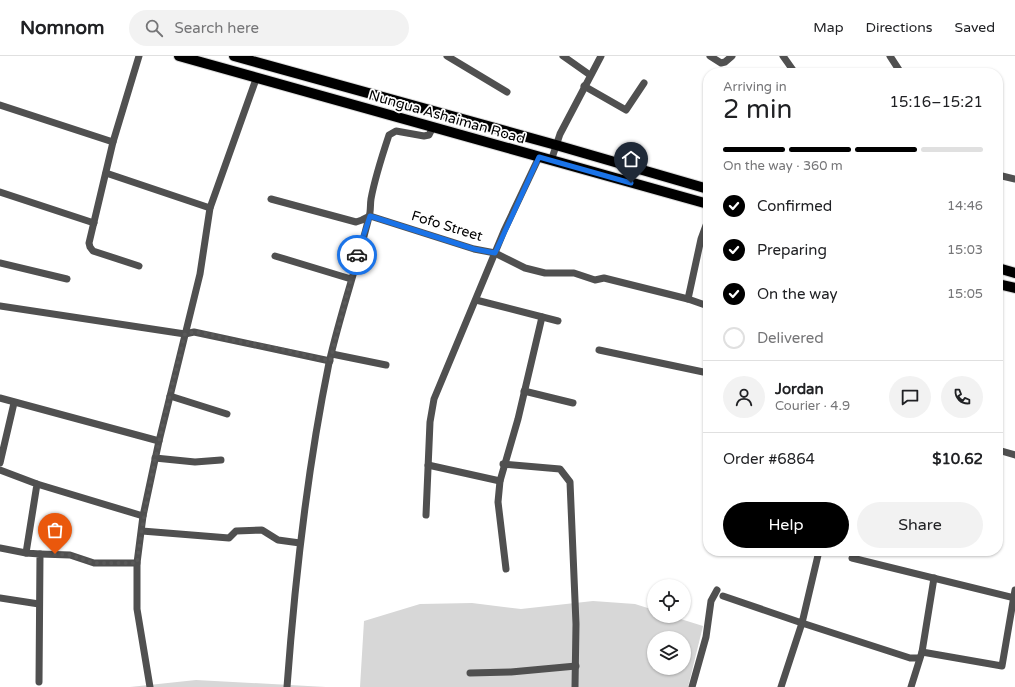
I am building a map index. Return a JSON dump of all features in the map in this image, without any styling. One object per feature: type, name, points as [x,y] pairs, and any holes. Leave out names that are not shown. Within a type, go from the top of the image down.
[{"type":"main road","name":"Nungua Ashaiman Road","points":[[179,56],[703,203]]},
{"type":"main road","name":"Nungua Ashaiman Road","points":[[234,56],[556,144],[703,188]]},
{"type":"main road","points":[[1003,269],[1015,273]]},
{"type":"main road","points":[[1003,285],[1015,288]]},
{"type":"street","points":[[138,56],[113,142],[94,223],[90,247],[94,251],[139,266]]},
{"type":"street","points":[[447,56],[507,92]]},
{"type":"street","points":[[563,56],[590,75]]},
{"type":"street","points":[[551,160],[556,144],[584,86],[601,56]]},
{"type":"street","points":[[710,56],[721,62],[725,62],[732,56]]},
{"type":"street","points":[[783,56],[791,68]]},
{"type":"street","points":[[890,56],[898,68]]},
{"type":"street","points":[[150,687],[137,609],[137,563],[143,516],[159,441],[200,274],[210,208],[255,82],[258,78]]},
{"type":"street","points":[[584,86],[626,110],[644,84]]},
{"type":"street","points":[[0,105],[113,142]]},
{"type":"street","points":[[287,687],[300,543],[312,458],[330,361],[351,279],[370,216],[372,192],[389,135],[396,131],[424,136],[429,135],[433,127]]},
{"type":"street","points":[[426,515],[430,422],[434,400],[495,253],[539,157]]},
{"type":"street","points":[[106,173],[210,208]]},
{"type":"street","points":[[1003,176],[1015,179]]},
{"type":"street","points":[[0,192],[94,223]]},
{"type":"street","points":[[271,199],[356,222],[370,216]]},
{"type":"street","name":"Fofo Street","points":[[370,216],[474,249],[495,253],[525,268],[545,274],[574,273],[595,280],[604,278],[688,299],[703,304]]},
{"type":"street","points":[[688,299],[703,234]]},
{"type":"street","points":[[274,256],[351,279]]},
{"type":"street","points":[[0,263],[67,279]]},
{"type":"street","points":[[476,300],[558,321]]},
{"type":"street","points":[[0,306],[185,334],[194,332],[209,334],[230,340],[276,348],[330,361]]},
{"type":"street","points":[[506,569],[498,502],[500,481],[503,464],[518,419],[542,317]]},
{"type":"street","points":[[599,350],[703,372]]},
{"type":"street","points":[[332,354],[386,365]]},
{"type":"street","points":[[524,391],[573,403]]},
{"type":"street","points":[[170,396],[227,414]]},
{"type":"street","points":[[0,398],[159,441]]},
{"type":"street","points":[[0,463],[14,403]]},
{"type":"street","points":[[1003,451],[1015,455]]},
{"type":"street","points":[[155,458],[195,462],[221,460]]},
{"type":"street","points":[[503,464],[560,469],[570,482],[576,624],[575,687]]},
{"type":"street","points":[[428,465],[500,481]]},
{"type":"street","points":[[0,470],[37,484],[143,516]]},
{"type":"street","points":[[26,553],[37,484]]},
{"type":"street","points":[[142,531],[229,538],[236,531],[262,530],[278,540],[300,543]]},
{"type":"street","points":[[0,548],[26,553],[70,555],[94,563],[137,563]]},
{"type":"street","points":[[39,682],[40,554]]},
{"type":"street","points":[[781,687],[802,623],[818,556]]},
{"type":"street","points":[[723,596],[910,658],[921,655],[1002,666],[1015,595],[934,578],[852,558]]},
{"type":"street","points":[[911,687],[921,655],[934,578]]},
{"type":"street","points":[[692,687],[706,637],[712,601],[717,590]]},
{"type":"street","points":[[0,598],[39,604]]},
{"type":"street","points":[[470,673],[511,672],[576,666]]},
{"type":"shaded area","points":[[593,601],[635,604],[647,608],[647,623],[691,622],[703,626],[691,675],[691,631],[647,631],[647,675],[691,675],[688,687],[360,687],[364,621],[420,604],[472,603],[521,609]]},
{"type":"shaded area","points":[[196,680],[326,687],[130,687]]},
{"type":"way so far","points":[[55,554],[70,555],[94,563],[137,563],[143,516],[159,441],[185,334],[194,332],[209,334],[230,340],[276,348],[330,361],[357,255]]},
{"type":"route","points":[[357,255],[370,216],[474,249],[495,253],[539,157],[631,183]]}]
